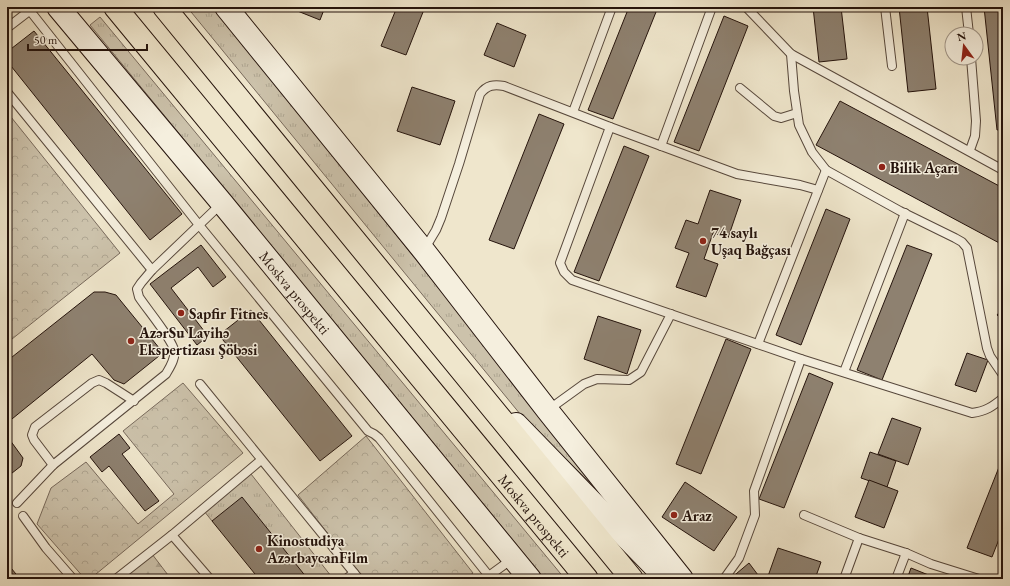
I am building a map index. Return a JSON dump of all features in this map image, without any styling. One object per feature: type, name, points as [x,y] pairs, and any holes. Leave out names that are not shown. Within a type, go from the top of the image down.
[{"type":"highway","name":"Moskva prospekti","points":[[116,7],[587,579]]},
{"type":"highway","points":[[164,7],[632,579]]},
{"type":"highway","points":[[560,546],[582,579]]},
{"type":"main road","name":"Moskva prospekti","points":[[58,7],[222,203],[530,579]]},
{"type":"main road","points":[[72,7],[74,15],[88,43]]},
{"type":"main road","points":[[226,7],[424,251],[548,411],[682,579]]},
{"type":"main road","points":[[451,357],[668,579]]},
{"type":"lane","points":[[573,112],[612,7]]},
{"type":"lane","points":[[661,146],[712,7]]},
{"type":"lane","points":[[746,7],[791,54],[970,150],[1003,170]]},
{"type":"lane","points":[[886,7],[892,66]]},
{"type":"lane","points":[[966,7],[968,26]]},
{"type":"lane","points":[[7,28],[30,8],[199,225],[368,431],[379,438],[487,577],[513,558]]},
{"type":"lane","points":[[791,54],[799,125],[804,139],[826,170],[905,213],[955,238],[962,242],[967,248],[987,348],[990,356],[1003,374]]},
{"type":"lane","points":[[970,150],[975,136],[976,121],[972,66]]},
{"type":"lane","points":[[424,251],[438,224],[459,164],[480,94],[484,89],[496,84],[738,174],[800,185],[818,190]]},
{"type":"lane","points":[[740,88],[774,116],[781,118],[797,113]]},
{"type":"lane","points":[[7,92],[152,270]]},
{"type":"lane","points":[[610,127],[560,263],[564,272],[572,280],[800,359],[972,413],[983,412],[1003,398]]},
{"type":"lane","points":[[758,344],[826,170]]},
{"type":"lane","points":[[17,503],[54,466],[166,374],[172,363],[174,351],[169,339],[139,297],[137,289],[140,283],[152,270],[222,203]]},
{"type":"lane","points":[[844,372],[905,213]]},
{"type":"lane","points":[[548,411],[584,384],[597,380],[629,380],[641,372],[671,314]]},
{"type":"lane","points":[[724,579],[739,558],[755,515],[754,491],[800,359]]},
{"type":"lane","points":[[54,466],[34,440],[32,435],[35,427],[92,383],[99,380],[134,401]]},
{"type":"lane","points":[[200,384],[356,576],[346,579]]},
{"type":"lane","points":[[116,579],[172,535],[261,460]]},
{"type":"lane","points":[[804,515],[859,538],[906,553],[931,564],[979,579]]},
{"type":"lane","points":[[23,516],[46,548],[73,579]]},
{"type":"lane","points":[[172,535],[210,579]]},
{"type":"lane","points":[[844,579],[859,538]]},
{"type":"lane","points":[[896,579],[906,553]]},
{"type":"green space","points":[[187,7],[214,7],[607,499],[525,420]]},
{"type":"green space","points":[[100,17],[565,579],[545,579],[90,25]]},
{"type":"green space","points":[[7,112],[120,253],[7,343]]},
{"type":"green space","points":[[183,383],[243,453],[90,579],[85,579],[37,524],[51,488],[86,462],[138,524],[174,494],[123,431]]},
{"type":"green space","points":[[366,436],[473,573],[465,579],[363,579],[298,495]]},
{"type":"green space","points":[[251,474],[331,576],[327,579],[305,579],[306,578],[212,521],[204,511]]},
{"type":"green space","points":[[152,554],[171,579],[119,579]]},
{"type":"building","points":[[296,7],[325,7],[320,20],[295,10]]},
{"type":"building","points":[[397,7],[425,7],[406,55],[381,46]]},
{"type":"building","points":[[629,7],[658,7],[613,119],[588,110]]},
{"type":"building","points":[[813,7],[841,7],[847,59],[819,62]]},
{"type":"building","points":[[899,7],[927,7],[936,89],[908,92]]},
{"type":"building","points":[[984,7],[1003,7],[1003,129],[997,130]]},
{"type":"building","points":[[724,16],[748,26],[699,151],[674,142]]},
{"type":"building","points":[[497,23],[526,35],[514,67],[484,55]]},
{"type":"building","points":[[34,31],[182,214],[150,240],[7,61],[7,52]]},
{"type":"building","points":[[412,87],[455,101],[440,145],[397,131]]},
{"type":"building","points":[[840,101],[1003,188],[1003,245],[816,145]]},
{"type":"building","points":[[539,114],[564,124],[514,249],[489,240]]},
{"type":"building","points":[[624,146],[649,156],[599,281],[574,272]]},
{"type":"building","points":[[710,190],[741,200],[728,238],[713,233],[704,259],[718,264],[706,297],[676,287],[689,253],[675,248],[686,220],[698,224]]},
{"type":"building","points":[[826,209],[850,219],[801,345],[776,335]]},
{"type":"building","points":[[201,245],[226,277],[213,287],[198,267],[171,288],[208,336],[197,345],[150,284]]},
{"type":"building","points":[[907,245],[932,254],[882,380],[857,370]]},
{"type":"building","points":[[94,292],[105,292],[116,295],[160,349],[159,356],[124,384],[114,380],[92,354],[7,423],[7,361]]},
{"type":"building","points":[[1003,308],[1003,320],[997,315]]},
{"type":"building","points":[[251,310],[352,436],[320,461],[219,335]]},
{"type":"building","points":[[598,316],[641,330],[627,374],[584,359]]},
{"type":"building","points":[[726,339],[751,349],[701,474],[676,464]]},
{"type":"building","points":[[967,353],[988,360],[976,392],[955,385]]},
{"type":"building","points":[[809,373],[833,383],[784,508],[759,499]]},
{"type":"building","points":[[892,418],[921,428],[908,465],[878,454]]},
{"type":"building","points":[[119,434],[130,448],[122,454],[159,501],[145,511],[109,466],[102,472],[90,457]]},
{"type":"building","points":[[7,436],[23,458],[21,466],[7,477]]},
{"type":"building","points":[[870,452],[896,461],[887,487],[861,478]]},
{"type":"building","points":[[1003,457],[1003,529],[992,557],[967,548]]},
{"type":"building","points":[[869,480],[898,491],[884,528],[855,517]]},
{"type":"building","points":[[685,482],[737,517],[714,551],[662,517]]},
{"type":"building","name":"Kinostudiya AzərbaycanFilm","points":[[242,497],[307,578],[259,579],[212,521]]},
{"type":"building","points":[[778,548],[821,562],[815,579],[767,579]]},
{"type":"building","points":[[7,563],[20,579],[7,579]]},
{"type":"building","points":[[749,563],[761,579],[730,579]]},
{"type":"building","points":[[911,568],[936,578],[936,579],[907,579]]},
{"type":"place","name":"Bilik Açarı","points":[[882,167]]},
{"type":"place","name":"74 saylı Uşaq Bağçası","points":[[703,241]]},
{"type":"place","name":"Sapfir Fitnes","points":[[181,313]]},
{"type":"place","name":"AzərSu Layihə Ekspertizası Şöbəsi","points":[[131,341]]},
{"type":"place","name":"Araz","points":[[674,515]]},
{"type":"place","name":"Kinostudiya AzərbaycanFilm","points":[[259,549]]}]
